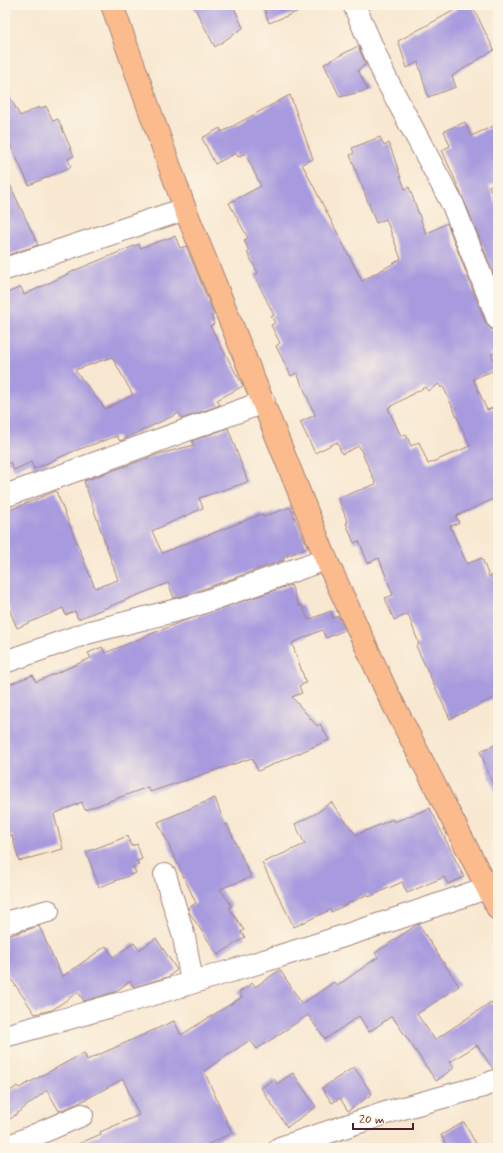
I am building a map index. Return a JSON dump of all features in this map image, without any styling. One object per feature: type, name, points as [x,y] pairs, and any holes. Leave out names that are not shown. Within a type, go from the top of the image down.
[{"type":"main road","points":[[112,5],[186,209],[326,559],[386,690],[486,888],[498,908]]},
{"type":"street","points":[[354,5],[385,77],[453,205],[498,319]]},
{"type":"street","points":[[5,269],[186,209]]},
{"type":"street","points":[[5,496],[264,402]]},
{"type":"street","points":[[5,662],[90,632],[193,606],[326,559]]},
{"type":"street","points":[[164,875],[184,937],[192,982]]},
{"type":"street","points":[[5,1036],[192,982],[389,922],[486,888]]},
{"type":"street","points":[[5,923],[48,911]]},
{"type":"street","points":[[280,1148],[392,1111],[480,1087],[498,1080]]},
{"type":"street","points":[[5,1148],[82,1116]]},
{"type":"building","points":[[193,5],[233,5],[243,28],[215,47]]},
{"type":"building","points":[[263,5],[312,5],[312,6],[269,23]]},
{"type":"building","points":[[460,5],[472,5],[494,50],[452,76],[456,87],[428,97],[418,62],[407,68],[398,41],[455,10]]},
{"type":"building","points":[[358,46],[366,64],[358,70],[368,90],[340,97],[324,64]]},
{"type":"building","points":[[5,88],[20,116],[39,107],[39,109],[46,106],[53,121],[58,119],[74,156],[68,159],[71,167],[29,185],[5,133]]},
{"type":"building","points":[[290,95],[313,159],[302,164],[362,281],[401,259],[386,219],[376,223],[350,155],[354,153],[352,148],[380,137],[384,146],[389,143],[405,189],[409,187],[426,234],[447,223],[486,324],[491,329],[498,331],[498,353],[491,354],[497,369],[473,379],[487,410],[493,408],[498,419],[498,497],[456,516],[459,523],[450,526],[467,564],[482,558],[489,577],[498,572],[498,696],[450,719],[416,646],[419,644],[408,614],[394,620],[385,598],[393,595],[379,558],[368,563],[359,541],[354,543],[346,523],[348,523],[338,498],[376,484],[359,446],[342,454],[337,442],[315,453],[300,422],[315,415],[297,373],[291,376],[276,346],[280,343],[271,325],[275,323],[271,316],[274,315],[254,275],[258,273],[247,252],[249,251],[244,240],[248,238],[229,203],[261,186],[245,153],[238,157],[236,153],[215,164],[202,138],[220,128],[222,132]],"holes":[[[439,384],[441,388],[443,386],[470,446],[428,464],[419,442],[411,446],[406,434],[401,436],[388,408],[425,387],[428,391]]]},
{"type":"building","points":[[465,122],[471,136],[498,124],[498,182],[489,186],[498,209],[498,285],[442,150],[450,146],[444,131]]},
{"type":"building","points":[[5,174],[38,245],[5,256]]},
{"type":"building","points":[[175,236],[180,248],[186,246],[214,315],[211,316],[214,324],[210,326],[243,386],[217,400],[220,405],[182,419],[179,413],[120,441],[117,436],[74,451],[34,469],[31,462],[14,470],[10,462],[5,465],[5,294],[21,287],[24,295],[78,269],[139,244],[140,248]],"holes":[[[112,357],[133,395],[105,409],[75,370]]]},
{"type":"building","points":[[228,428],[248,482],[199,498],[203,508],[152,531],[162,553],[262,514],[263,517],[290,507],[308,548],[283,557],[284,560],[189,594],[174,598],[168,583],[78,619],[75,611],[66,615],[63,608],[17,628],[5,599],[5,512],[56,491],[95,588],[118,580],[84,481],[159,454],[194,445],[192,441]]},
{"type":"building","points":[[291,585],[299,606],[302,605],[308,620],[331,611],[333,618],[338,616],[345,630],[326,638],[322,630],[292,643],[306,683],[299,686],[302,693],[292,697],[317,726],[320,724],[329,740],[258,771],[252,758],[150,792],[148,787],[85,810],[82,802],[54,814],[63,849],[19,861],[12,835],[5,838],[5,686],[33,675],[36,682],[91,658],[88,653],[102,647],[105,653],[183,621]]},
{"type":"building","points":[[498,744],[498,795],[497,796],[480,751]]},
{"type":"building","points":[[215,798],[225,825],[227,824],[251,877],[220,889],[232,906],[229,908],[244,930],[241,932],[245,937],[218,955],[189,912],[188,908],[196,903],[158,822]]},
{"type":"building","points":[[331,802],[356,835],[393,819],[394,822],[430,808],[464,877],[448,884],[444,877],[407,893],[402,882],[369,897],[368,894],[331,912],[330,910],[294,927],[262,863],[305,844],[295,824],[317,813]]},
{"type":"building","points":[[128,836],[131,846],[137,844],[142,859],[137,861],[139,865],[133,867],[136,873],[99,887],[86,852]]},
{"type":"building","points":[[418,924],[459,986],[417,1014],[435,1040],[491,1002],[498,1012],[498,1068],[493,1069],[477,1045],[450,1062],[454,1068],[436,1081],[392,1016],[369,1032],[359,1016],[325,1039],[308,1015],[257,1049],[250,1040],[204,1071],[232,1133],[200,1148],[69,1148],[101,1134],[100,1132],[139,1115],[123,1079],[79,1103],[59,1111],[47,1090],[5,1123],[5,1095],[17,1086],[19,1088],[84,1053],[87,1060],[174,1021],[181,1035],[242,997],[239,992],[253,983],[255,987],[280,970],[302,1004],[334,982],[337,986],[378,957],[375,953]]},
{"type":"building","points":[[39,926],[62,977],[106,946],[113,957],[134,943],[139,950],[156,938],[177,970],[168,977],[134,987],[130,981],[115,992],[84,1001],[78,992],[52,1010],[35,1014],[5,970],[5,937]]},
{"type":"building","points":[[354,1067],[372,1094],[348,1111],[340,1098],[332,1103],[322,1088]]},
{"type":"building","points":[[293,1073],[316,1107],[287,1127],[261,1088],[274,1079],[277,1084]]},
{"type":"building","points":[[464,1122],[478,1148],[448,1148],[441,1135]]}]
